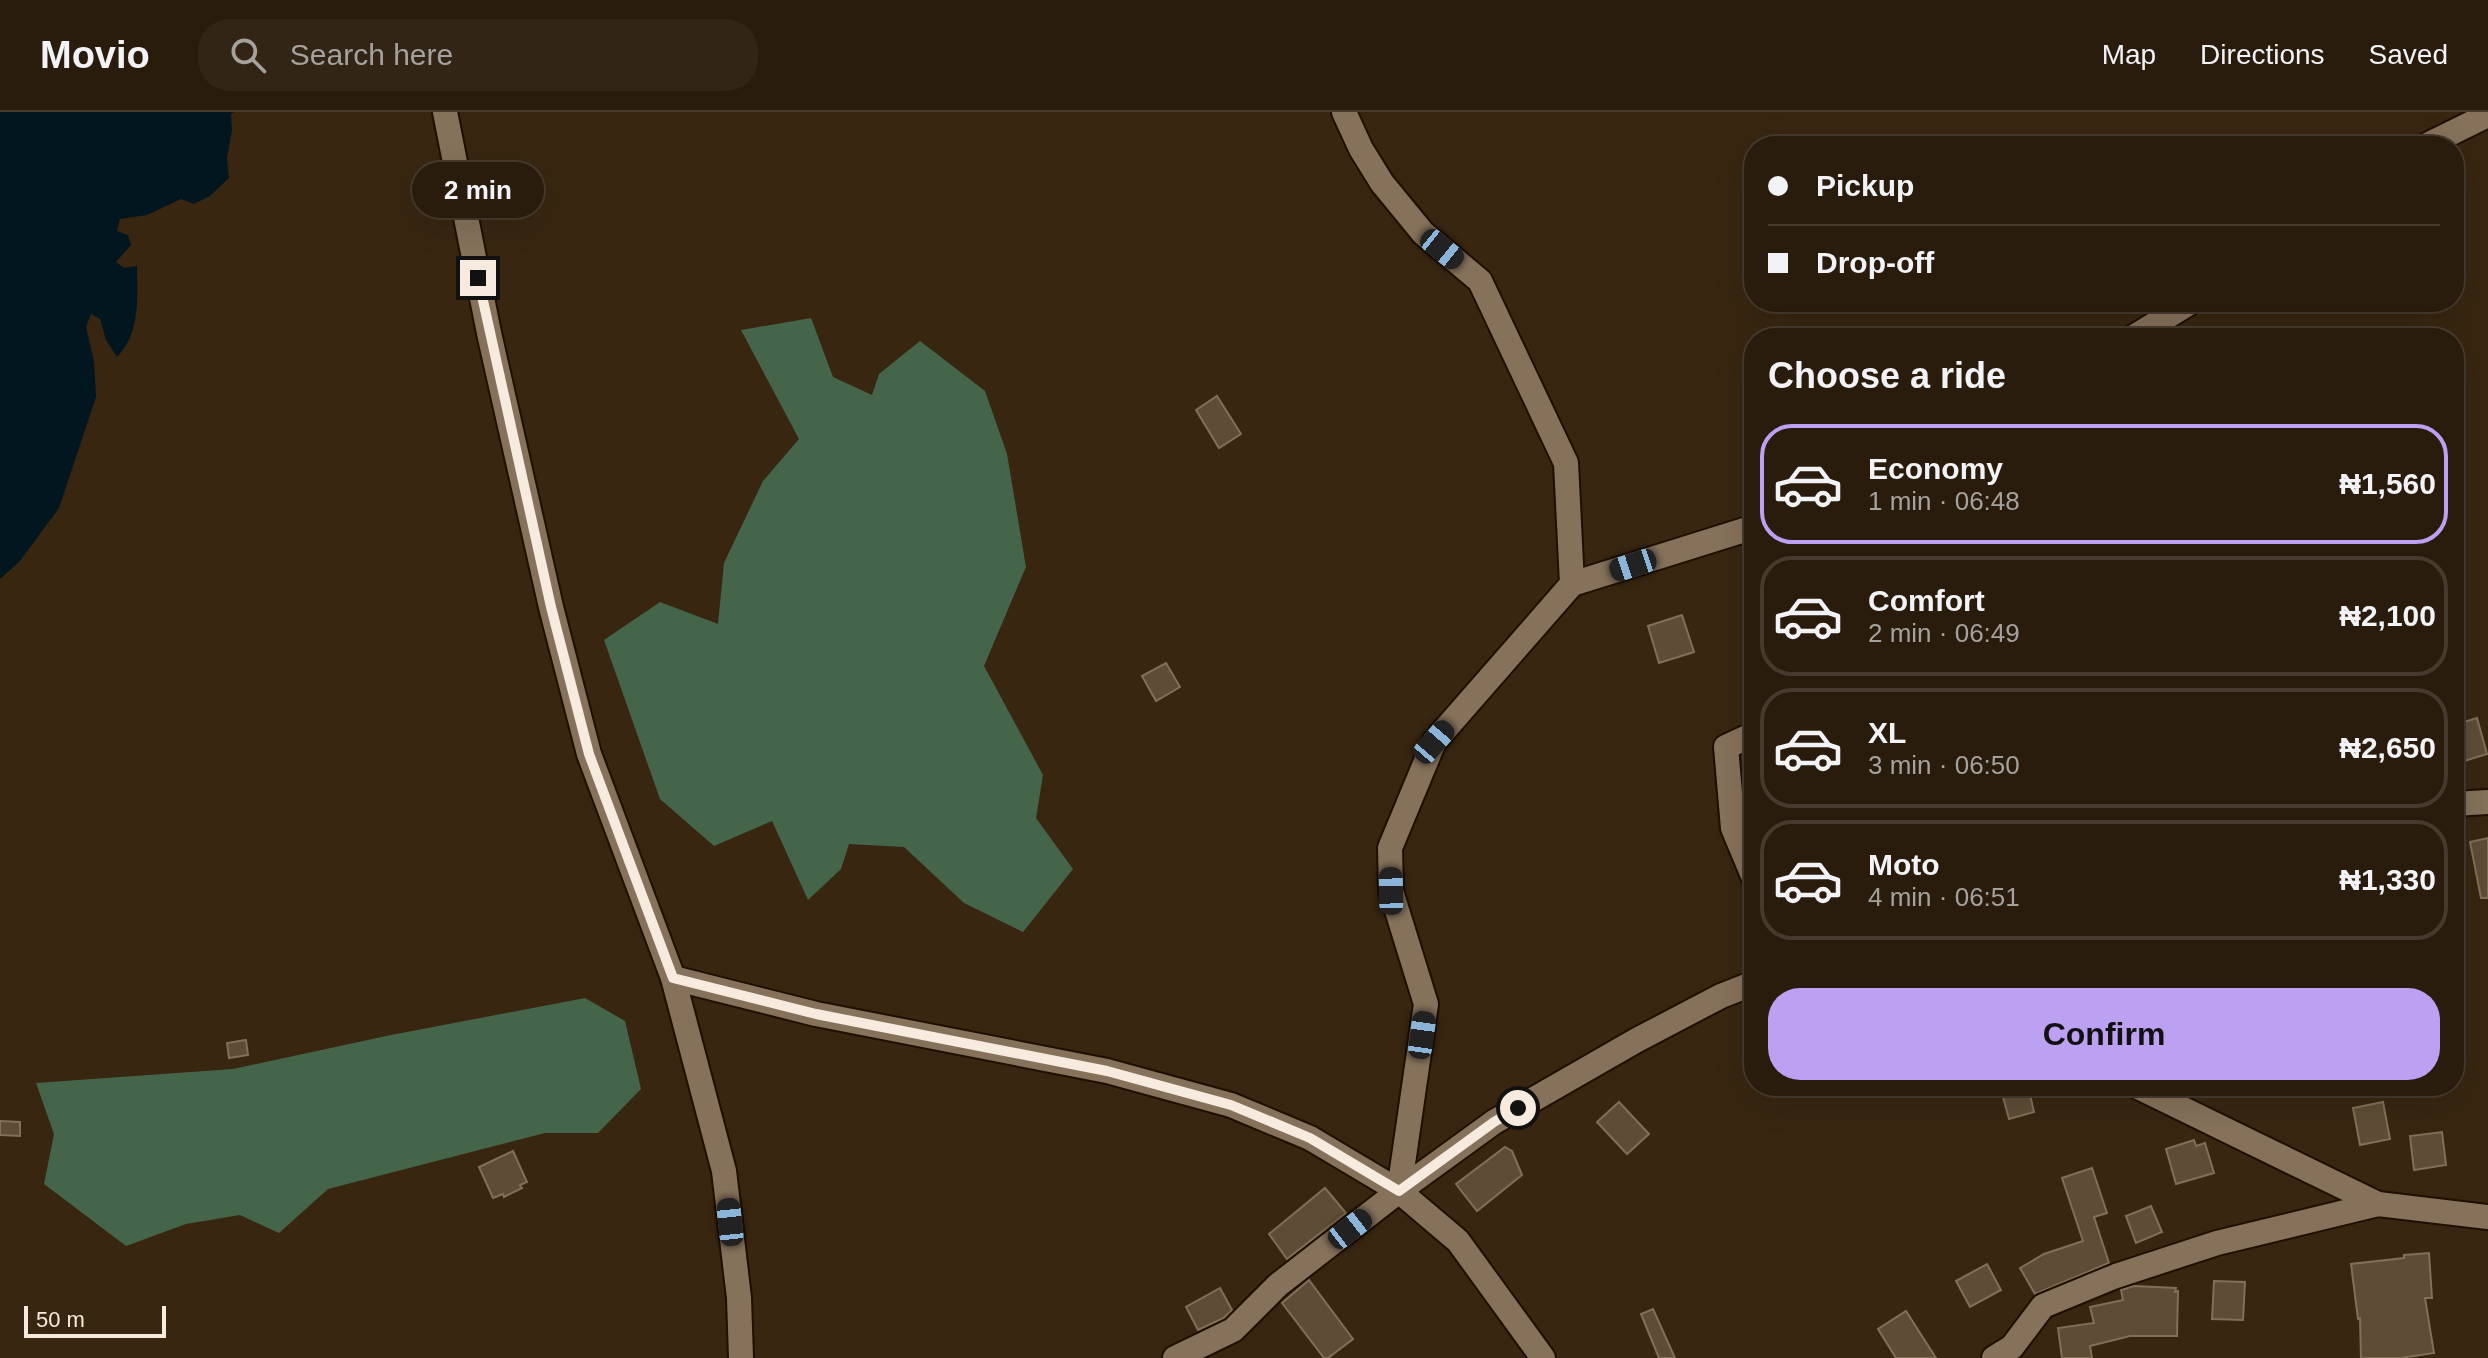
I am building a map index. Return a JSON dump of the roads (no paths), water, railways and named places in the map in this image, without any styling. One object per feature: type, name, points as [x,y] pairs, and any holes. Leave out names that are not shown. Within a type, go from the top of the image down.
[{"type":"street","points":[[445,112],[551,607],[589,754],[673,978],[724,1171],[739,1298],[741,1358]]},
{"type":"street","points":[[1344,112],[1361,149],[1382,183],[1423,233],[1480,281],[1566,463],[1572,584]]},
{"type":"street","points":[[2445,136],[2488,115]]},
{"type":"street","points":[[2148,328],[2175,312]]},
{"type":"street","points":[[1399,1191],[1426,1004],[1391,891],[1390,848],[1434,742],[1572,584],[1744,530]]},
{"type":"street","points":[[1744,739],[1726,747],[1733,828],[1744,854]]},
{"type":"street","points":[[2464,803],[2488,802]]},
{"type":"street","points":[[673,978],[816,1014],[1107,1071],[1231,1105],[1310,1138],[1399,1191],[1458,1241],[1543,1358]]},
{"type":"street","points":[[1175,1358],[1233,1330],[1278,1285],[1494,1122],[1637,1040],[1744,987]]},
{"type":"street","points":[[2157,1096],[2378,1204],[2488,1217]]},
{"type":"street","points":[[1994,1358],[2012,1347],[2043,1306],[2116,1276],[2217,1243],[2378,1204]]},
{"type":"water","points":[[0,112],[234,112],[231,114],[232,130],[227,158],[229,178],[210,196],[194,204],[181,199],[147,215],[120,219],[117,231],[128,235],[131,245],[116,262],[124,268],[137,266],[134,326],[117,357],[106,340],[100,319],[91,314],[86,327],[94,361],[96,397],[59,508],[20,561],[0,579]]}]
